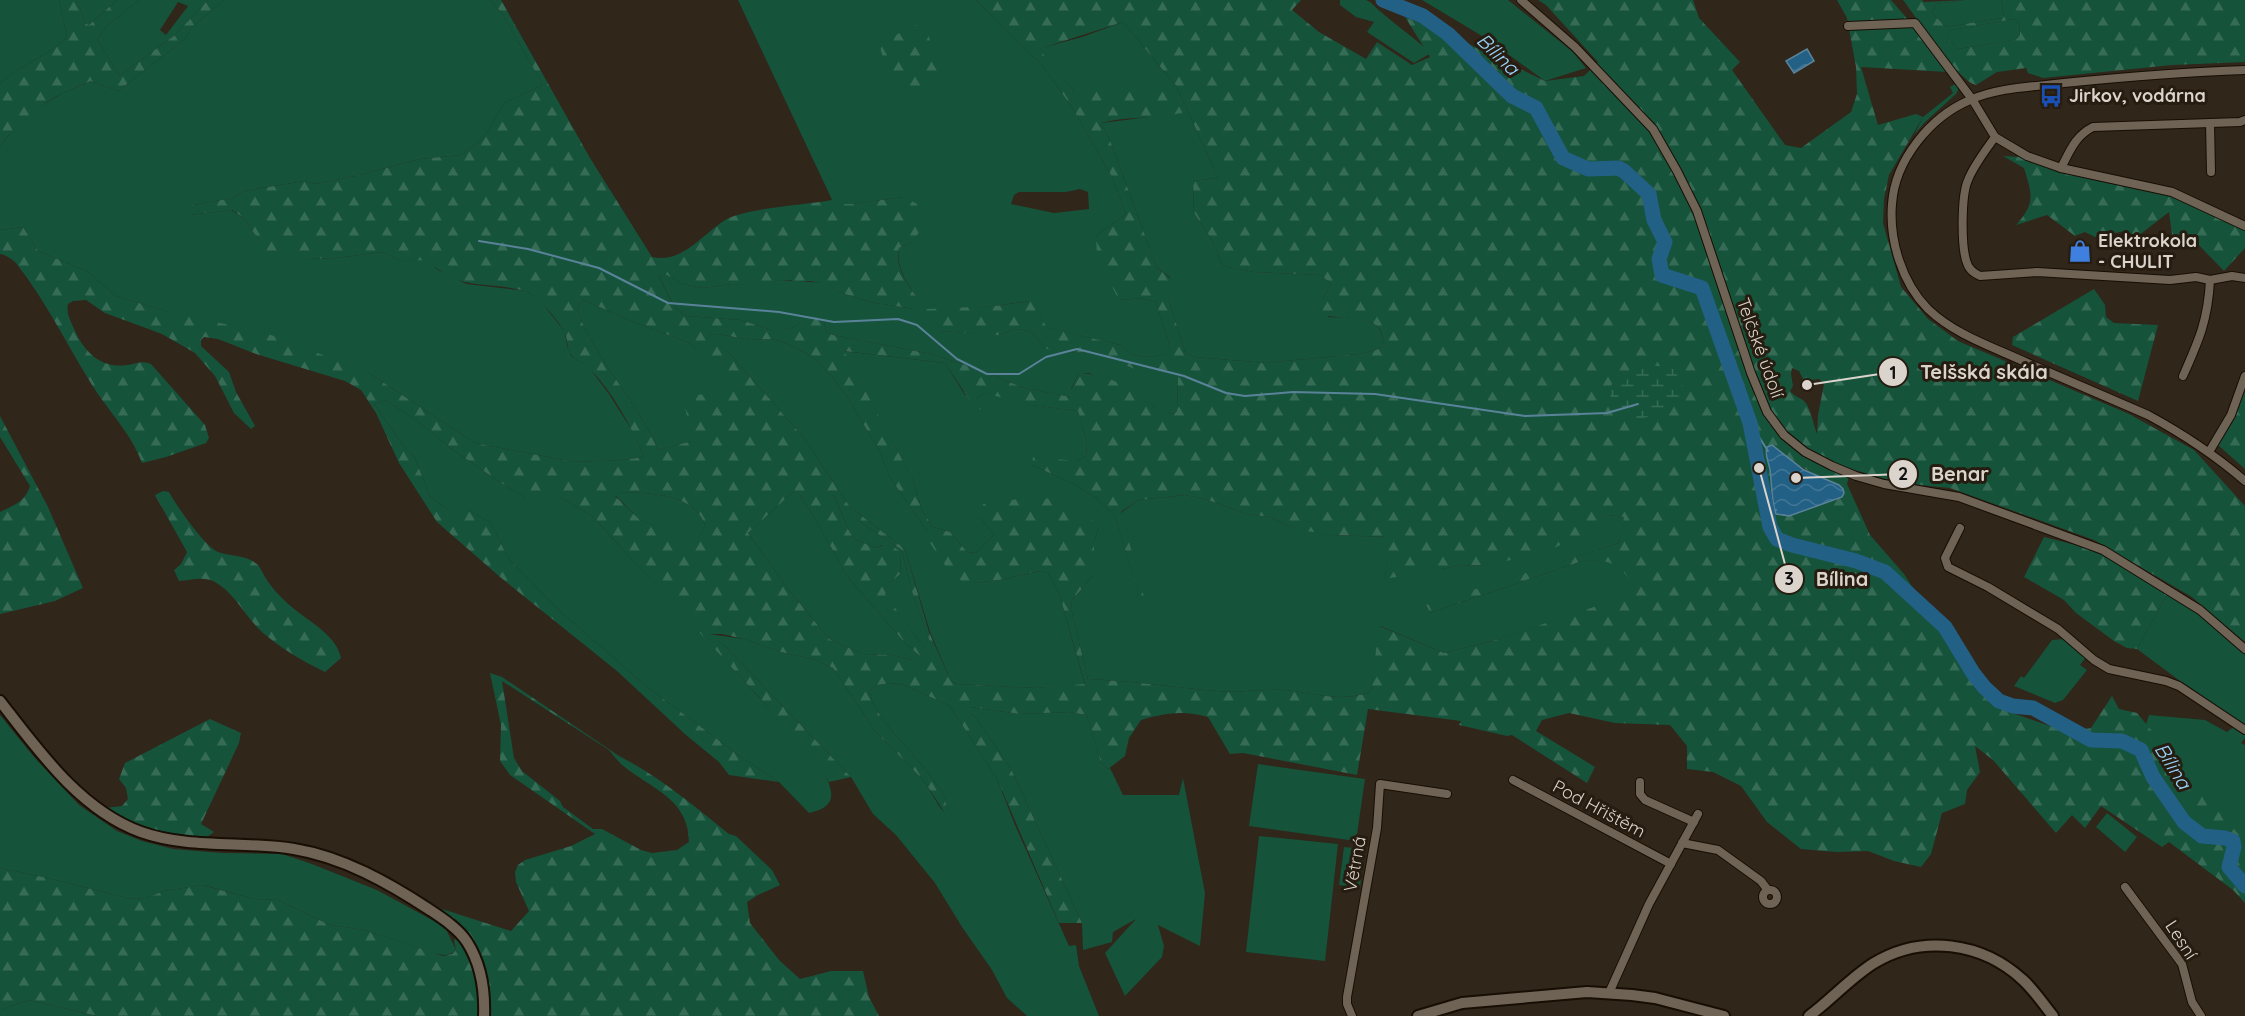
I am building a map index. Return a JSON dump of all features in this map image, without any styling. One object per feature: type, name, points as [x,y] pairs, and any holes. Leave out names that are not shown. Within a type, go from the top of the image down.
[{"type":"street","name":"Telčské údolí","points":[[1521,0],[1575,47],[1653,129],[1696,211],[1751,373],[1767,412],[1784,435],[1805,452],[1856,476],[1884,484],[1959,497],[2103,550],[2200,610],[2245,650]]},
{"type":"street","points":[[1848,26],[1916,23],[1972,99],[1995,137],[2027,156],[2061,168],[2172,192],[2245,226]]},
{"type":"street","points":[[2245,70],[2171,73],[2039,86],[1993,92],[1972,99],[1934,122],[1911,152],[1893,191],[1891,222],[1894,241],[1907,281],[1928,308],[1957,331],[2178,431],[2245,481]]},
{"type":"street","points":[[2061,168],[2077,138],[2093,127],[2245,120]]},
{"type":"street","points":[[2210,123],[2211,172]]},
{"type":"street","points":[[1995,137],[1977,162],[1964,192],[1963,232],[1966,261],[1974,273],[1980,276],[2037,272],[2170,280],[2196,277],[2210,280],[2232,276],[2245,278]]},
{"type":"street","points":[[2183,376],[2202,333],[2209,305],[2210,280]]},
{"type":"street","points":[[2209,452],[2231,415],[2245,376]]},
{"type":"street","points":[[1960,528],[1945,558],[1948,567],[1988,587],[2058,629],[2094,660],[2109,669],[2179,686],[2245,730]]},
{"type":"street","points":[[0,701],[33,744],[75,789],[118,822],[142,833],[177,840],[294,849],[324,856],[366,873],[405,894],[445,920],[467,941],[482,975],[484,1016]]},
{"type":"street","name":"Pod Hřištěm","points":[[1513,780],[1671,864]]},
{"type":"street","points":[[1609,993],[1649,904],[1696,818],[1645,800],[1640,794],[1641,782]]},
{"type":"street","name":"Větrná","points":[[1352,1016],[1347,997],[1377,828],[1380,784],[1448,794]]},
{"type":"street","points":[[1682,843],[1718,850],[1761,881],[1767,890]]},
{"type":"street","name":"Lesní","points":[[2125,887],[2182,964],[2192,1002],[2201,1016]]},
{"type":"street","points":[[1809,1016],[1874,963],[1905,949],[1933,944],[1959,947],[2001,964],[2025,982],[2053,1016]]},
{"type":"street","points":[[1418,1016],[1440,1008],[1473,1002],[1562,993],[1609,993],[1655,999],[1724,1016]]},
{"type":"green space","points":[[0,0],[59,0],[67,37],[52,50],[16,71],[0,84]]},
{"type":"green space","points":[[59,0],[77,0],[85,23],[89,25],[117,0],[139,0],[108,25],[97,39],[119,76],[175,35],[208,0],[224,0],[191,28],[185,39],[118,91],[91,81],[62,94],[30,114],[0,146],[0,84],[16,71],[52,50],[67,37]]},
{"type":"green space","points":[[77,0],[117,0],[89,25],[85,23]]},
{"type":"green space","points":[[139,0],[208,0],[175,35],[119,76],[97,39],[108,25]],"holes":[[[178,2],[188,6],[166,35],[160,30]]]},
{"type":"green space","points":[[224,0],[490,0],[501,12],[543,85],[505,102],[483,139],[461,155],[420,159],[316,184],[304,181],[244,191],[232,198],[193,205],[190,215],[231,210],[245,219],[258,239],[307,259],[382,252],[402,261],[427,259],[438,270],[467,284],[526,291],[539,299],[565,332],[571,356],[588,366],[609,394],[633,432],[644,457],[574,462],[475,443],[369,373],[116,296],[87,271],[38,251],[23,227],[0,230],[0,146],[20,122],[37,108],[91,81],[118,91],[185,39],[191,28]]},
{"type":"green space","points":[[490,0],[501,0],[590,158],[652,257],[663,258],[683,252],[727,219],[748,212],[832,200],[831,196],[834,204],[904,197],[917,204],[924,225],[913,241],[899,248],[899,265],[906,281],[927,309],[995,306],[1030,301],[1041,315],[1046,327],[1120,345],[1132,355],[1151,357],[1167,353],[1169,343],[1156,302],[1142,298],[1119,300],[1097,257],[1096,236],[1126,214],[1112,177],[1073,109],[1043,66],[976,0],[1301,0],[1292,10],[1319,32],[1366,59],[1377,42],[1412,65],[1430,57],[1405,17],[1448,34],[1545,81],[1584,76],[1598,62],[1546,5],[1538,0],[1693,0],[1699,18],[1740,62],[1732,70],[1785,145],[1801,148],[1851,112],[1857,94],[1856,67],[1847,18],[1837,0],[1891,0],[1918,31],[1948,72],[1861,67],[1878,125],[1916,114],[1923,117],[1889,175],[1884,199],[1883,223],[1901,287],[1928,319],[1958,341],[2129,414],[2194,450],[2245,506],[2245,642],[2192,597],[2094,540],[1950,488],[1900,483],[1851,469],[1847,484],[1870,535],[1904,574],[1983,696],[2010,712],[2067,732],[2091,728],[2112,696],[2119,709],[2137,713],[2245,842],[2245,903],[2233,890],[2169,842],[2162,847],[2101,806],[2085,828],[2072,815],[2056,833],[1993,760],[1975,746],[1980,772],[1967,790],[1965,804],[1942,813],[1931,854],[1921,867],[1894,861],[1868,851],[1837,852],[1801,849],[1767,822],[1741,786],[1713,772],[1687,769],[1687,746],[1670,725],[1615,723],[1569,713],[1542,720],[1536,731],[1595,767],[1587,783],[1512,735],[1507,736],[1459,725],[1461,721],[1368,709],[1357,775],[1243,753],[1230,754],[1208,717],[1183,713],[1166,714],[1141,720],[1129,738],[1125,756],[1108,769],[1101,763],[1087,715],[1069,712],[1020,714],[970,707],[970,713],[977,719],[1011,769],[1082,923],[1059,923],[997,779],[950,706],[904,685],[892,683],[877,685],[869,691],[884,721],[945,796],[946,806],[964,834],[961,838],[924,781],[875,731],[833,668],[816,660],[781,652],[744,639],[710,634],[724,645],[851,777],[829,782],[758,696],[592,516],[560,497],[525,497],[513,491],[386,400],[374,404],[405,448],[414,456],[430,496],[448,510],[468,510],[491,523],[508,558],[561,612],[646,686],[744,759],[779,782],[729,775],[719,762],[686,735],[617,671],[500,577],[437,522],[399,463],[376,413],[361,390],[345,381],[256,354],[218,339],[204,337],[201,340],[201,346],[229,372],[236,392],[255,426],[251,429],[234,413],[215,376],[195,353],[162,334],[105,313],[86,300],[73,301],[68,304],[69,318],[79,339],[95,358],[118,366],[142,362],[151,364],[205,425],[209,438],[206,443],[142,463],[132,442],[92,385],[27,278],[14,262],[0,254],[0,230],[23,227],[38,251],[87,271],[116,296],[169,312],[266,333],[369,373],[475,443],[574,462],[644,457],[614,399],[598,377],[585,364],[571,355],[562,328],[530,293],[463,281],[451,277],[427,260],[402,261],[382,252],[307,259],[268,255],[245,219],[232,210],[189,215],[188,210],[193,205],[232,198],[244,191],[304,181],[316,184],[420,159],[461,155],[483,139],[505,102],[543,85],[501,12]],"holes":[[[1123,22],[1177,87],[1218,178],[1193,181],[1194,213],[1212,240],[1223,266],[1254,272],[1321,275],[1331,284],[1323,299],[1323,315],[1371,322],[1378,327],[1382,335],[1383,346],[1359,354],[1266,363],[1195,357],[1186,354],[1168,298],[1174,281],[1157,268],[1111,143],[1101,123],[1182,113],[1182,106],[1171,88],[1074,91],[1039,49]],[[667,275],[682,284],[703,288],[732,284],[757,286],[780,280],[827,284],[839,292],[870,302],[914,309],[927,322],[927,327],[940,331],[990,335],[1016,329],[1030,331],[1045,348],[1058,354],[1093,351],[1139,371],[1178,375],[1177,411],[1173,414],[1163,412],[1123,385],[1086,373],[1079,373],[1071,390],[1071,397],[1024,388],[978,369],[931,354],[833,335],[826,332],[823,318],[809,317],[794,327],[772,330],[741,320],[687,316],[678,309],[659,277]],[[584,300],[690,343],[733,390],[683,397],[692,441],[658,450],[639,414],[585,329],[577,310]],[[719,334],[750,340],[781,341],[813,357],[848,398],[881,454],[889,476],[927,531],[930,543],[951,574],[962,581],[974,583],[1039,571],[1048,573],[1059,593],[1085,684],[1035,688],[957,684],[951,681],[929,632],[905,549],[850,507],[804,438],[730,354],[707,335]],[[844,351],[945,363],[976,410],[981,409],[976,399],[984,393],[1031,405],[1078,411],[1087,442],[1086,456],[1077,461],[1033,457],[1032,465],[1076,485],[1096,498],[1115,516],[1140,600],[1144,597],[1121,512],[1138,500],[1185,495],[1205,499],[1247,514],[1270,517],[1288,526],[1307,531],[1330,535],[1389,537],[1385,579],[1458,566],[1487,565],[1543,553],[1578,537],[1608,515],[1624,517],[1619,543],[1426,605],[1430,613],[1582,561],[1603,561],[1616,566],[1626,575],[1638,592],[1499,639],[1444,653],[1379,626],[1371,691],[1353,696],[1333,697],[1285,690],[1226,692],[1088,679],[1071,609],[1072,600],[1094,575],[1094,543],[1098,528],[1091,518],[1074,508],[1050,499],[1028,498],[983,504],[980,517],[994,535],[976,553],[967,552],[950,532],[933,527],[922,510],[913,480]],[[1792,368],[1799,371],[1804,381],[1819,379],[1824,384],[1817,434],[1806,403],[1790,391],[1793,386]],[[1777,448],[1798,465],[1843,489],[1772,501],[1770,469],[1765,452]],[[794,491],[800,495],[817,522],[847,576],[906,644],[920,656],[911,660],[893,655],[863,654],[829,639],[788,589],[748,533]],[[619,492],[656,494],[681,501],[691,506],[705,525],[696,543],[639,519],[615,496]],[[834,495],[860,522],[902,550],[911,589],[936,659],[916,637],[885,594],[890,583],[900,574],[901,552],[888,543],[876,548],[854,539]]]},
{"type":"green space","points":[[738,0],[976,0],[1043,66],[1073,109],[1112,177],[1126,214],[1096,236],[1119,300],[1142,298],[1156,302],[1169,343],[1168,353],[1151,357],[1132,355],[1120,345],[1045,327],[1041,315],[1029,301],[995,306],[927,310],[906,281],[898,257],[899,248],[913,241],[904,197],[834,204]],"holes":[[[1080,189],[1088,192],[1089,209],[1054,213],[1011,204],[1014,195],[1019,192],[1066,192]]]},
{"type":"green space","points":[[1340,0],[1370,2],[1431,53],[1414,63],[1367,32],[1374,22],[1356,17],[1340,5]]},
{"type":"green space","points":[[1422,0],[1508,0],[1573,52],[1586,68],[1545,81],[1487,39]]},
{"type":"green space","points":[[1903,0],[1922,0],[1924,2],[1965,0],[1936,4],[1932,13],[1946,27],[2001,18],[2004,15],[2001,0],[2245,0],[2245,62],[2172,65],[2043,78],[2028,73],[2026,68],[1997,72],[1976,85],[1968,81],[1948,61]],"holes":[[[2014,19],[2019,23],[2020,35],[2017,39],[1958,49],[1946,35],[1947,31]]]},
{"type":"green space","points":[[1965,0],[2001,0],[2004,16],[1946,27],[1932,13],[1936,4]]},
{"type":"green space","points":[[2014,19],[2019,23],[2020,36],[2018,39],[1958,49],[1946,35],[1946,31]]},
{"type":"green space","points":[[1123,22],[1177,87],[1218,178],[1193,181],[1194,213],[1212,240],[1223,266],[1254,272],[1321,275],[1331,284],[1323,299],[1328,317],[1356,318],[1373,323],[1382,336],[1383,346],[1359,354],[1266,363],[1195,357],[1186,354],[1168,298],[1170,277],[1157,268],[1111,143],[1101,123],[1181,113],[1092,91],[1074,91],[1038,49],[1082,37]]},
{"type":"green space","points":[[916,25],[928,33],[938,70],[936,77],[917,91],[906,93],[888,71],[879,43]]},
{"type":"green space","points":[[1957,83],[1956,94],[1914,135],[1923,117],[1953,93],[1950,87]]},
{"type":"green space","points":[[2003,156],[2020,157],[2091,177],[2165,193],[2245,229],[2245,248],[2224,271],[2189,235],[2173,242],[2169,212],[2138,236],[2125,231],[2095,237],[2085,232],[2075,236],[2047,215],[2016,225],[2027,211],[2030,198],[2029,185],[2024,168]]},
{"type":"green space","points":[[667,275],[682,284],[703,288],[732,284],[757,285],[780,280],[827,283],[839,292],[870,302],[914,309],[940,331],[998,335],[1016,329],[1030,331],[1045,348],[1068,353],[1093,351],[1178,375],[1177,411],[1173,414],[1163,413],[1123,386],[1089,373],[1079,373],[1071,389],[1071,397],[1024,388],[978,369],[931,354],[833,335],[826,332],[823,318],[809,318],[794,327],[772,330],[741,320],[687,316],[674,304],[659,277]]},
{"type":"green space","points":[[2094,289],[2105,305],[2106,317],[2114,323],[2158,325],[2138,401],[2012,345],[2013,337]]},
{"type":"green space","points":[[584,300],[690,343],[734,390],[692,441],[658,450],[639,414],[605,364],[585,329],[577,310]]},
{"type":"green space","points":[[719,334],[750,340],[781,341],[813,357],[848,398],[881,454],[889,476],[927,531],[974,583],[1040,571],[1048,573],[1059,593],[1085,685],[1035,688],[957,684],[951,681],[930,632],[905,549],[850,507],[804,438],[730,354],[706,335]]},
{"type":"green space","points":[[843,351],[945,363],[965,395],[976,399],[984,393],[1032,405],[1078,411],[1087,442],[1086,456],[1077,461],[1032,465],[1076,485],[1096,498],[1115,516],[1140,599],[1121,513],[1138,500],[1185,495],[1205,499],[1247,514],[1270,517],[1288,526],[1330,535],[1390,537],[1385,578],[1458,566],[1487,565],[1608,515],[1625,517],[1619,543],[1426,606],[1430,613],[1582,561],[1593,560],[1616,565],[1639,593],[1499,639],[1444,653],[1380,626],[1371,691],[1353,696],[1333,697],[1285,690],[1226,692],[1088,679],[1071,609],[1072,600],[1094,575],[1094,543],[1098,528],[980,517],[994,535],[976,553],[967,552],[950,532],[933,527],[922,510],[913,480]]},
{"type":"green space","points":[[1641,365],[1673,367],[1685,391],[1672,405],[1654,415],[1635,419],[1625,418],[1616,414],[1609,391],[1615,377]]},
{"type":"green space","points":[[2245,389],[2245,469],[2218,445],[2233,421]]},
{"type":"green space","points":[[386,400],[513,491],[525,497],[560,497],[592,516],[812,758],[828,780],[831,793],[830,802],[819,810],[809,813],[779,782],[744,759],[646,686],[561,612],[508,558],[491,523],[468,510],[448,510],[430,496],[414,456],[405,448],[374,404]]},
{"type":"green space","points":[[0,416],[48,507],[83,588],[55,601],[0,614],[0,512],[22,499],[30,486],[0,437]]},
{"type":"green space","points":[[795,490],[817,522],[847,576],[906,644],[921,657],[911,660],[893,655],[863,654],[829,639],[788,589],[748,533]]},
{"type":"green space","points":[[163,491],[169,492],[191,525],[212,549],[223,554],[242,557],[257,564],[267,581],[280,596],[332,640],[341,658],[325,672],[293,655],[263,633],[229,592],[215,582],[202,579],[179,581],[174,570],[181,564],[187,552],[155,495]]},
{"type":"green space","points":[[619,492],[656,494],[691,506],[705,525],[696,544],[639,519],[615,495]]},
{"type":"green space","points":[[833,492],[860,522],[902,550],[911,589],[937,661],[884,594],[890,583],[900,574],[901,552],[882,545],[876,548],[854,539]]},
{"type":"green space","points":[[2044,537],[2092,549],[2169,591],[2137,649],[2127,648],[2114,641],[2076,613],[2064,600],[2024,577]]},
{"type":"green space","points":[[2169,591],[2218,629],[2245,655],[2245,725],[2222,712],[2137,649]]},
{"type":"green space","points":[[709,634],[744,639],[781,652],[816,660],[833,668],[875,731],[924,781],[939,806],[963,834],[946,806],[945,796],[884,721],[869,691],[877,685],[891,683],[904,685],[950,706],[997,779],[1069,946],[1076,945],[1079,966],[1099,1016],[1027,1016],[1007,998],[992,970],[935,883],[896,835],[873,814],[851,777],[724,645]]},
{"type":"green space","points":[[2064,639],[2086,657],[2080,665],[2087,670],[2063,700],[2055,703],[2014,686],[2021,676],[2024,678],[2052,640]]},
{"type":"green space","points":[[490,673],[502,677],[648,773],[729,834],[736,836],[772,870],[780,885],[747,902],[750,923],[779,960],[800,979],[831,971],[863,971],[869,997],[879,1016],[489,1016],[486,974],[471,938],[442,909],[511,931],[529,911],[516,882],[515,872],[518,865],[525,860],[571,846],[595,834],[510,775],[500,761],[501,725]],"holes":[[[502,681],[609,750],[621,764],[675,804],[687,827],[689,842],[677,850],[652,853],[641,850],[602,829],[593,829],[563,807],[560,801],[522,771],[514,758]]]},
{"type":"green space","points":[[970,707],[1020,714],[1069,712],[1087,715],[1101,763],[1108,769],[1110,768],[1123,795],[1179,795],[1183,778],[1205,893],[1200,946],[1158,925],[1164,946],[1162,957],[1125,996],[1105,953],[1136,919],[1113,932],[1112,942],[1083,950],[1082,923],[1011,769],[977,719],[970,713]]},
{"type":"green space","points":[[0,715],[34,757],[79,805],[117,831],[142,841],[173,849],[282,854],[312,864],[377,890],[445,927],[456,950],[448,955],[433,953],[365,930],[330,925],[278,900],[254,899],[203,885],[164,891],[146,898],[131,899],[0,868]]},
{"type":"green space","points":[[2149,715],[2205,720],[2227,732],[2236,725],[2245,731],[2245,738],[2241,743],[2245,745],[2245,841],[2241,842],[2140,743]]},
{"type":"green space","points":[[210,719],[241,733],[239,743],[201,824],[214,832],[207,837],[178,835],[144,828],[105,808],[122,806],[128,799],[126,788],[119,779],[125,763]]},
{"type":"green space","points":[[1258,764],[1365,779],[1356,841],[1249,826]]},
{"type":"green space","points":[[2107,813],[2137,837],[2125,852],[2096,827]]},
{"type":"green space","points":[[1259,836],[1338,844],[1325,961],[1246,952]]},
{"type":"green space","points":[[1344,847],[1364,849],[1360,888],[1339,885]]},
{"type":"green space","points":[[0,868],[131,899],[146,898],[164,891],[202,885],[254,899],[278,900],[330,925],[365,930],[443,956],[452,954],[456,950],[454,941],[456,937],[468,955],[475,974],[479,1016],[97,1016],[29,1000],[0,1010]]},
{"type":"green space","points":[[29,1000],[97,1016],[0,1016],[0,1010]]},
{"type":"water","points":[[1807,49],[1814,61],[1794,73],[1786,61]]},
{"type":"water","points":[[1772,445],[1804,470],[1839,485],[1844,493],[1842,497],[1789,516],[1776,514],[1766,453],[1767,447]]},
{"type":"waterway","name":"Bílina","points":[[1383,0],[1423,16],[1448,34],[1512,96],[1536,108],[1563,158],[1588,169],[1618,168],[1649,194],[1654,220],[1665,242],[1659,259],[1662,275],[1702,288],[1750,423],[1770,527],[1777,539],[1856,561],[1885,572],[1945,627],[1973,673],[1999,701],[2013,706],[2033,708],[2091,740],[2122,741],[2141,750],[2153,777],[2184,822],[2202,836],[2233,841],[2234,847],[2229,867],[2245,886]]},
{"type":"waterway","points":[[479,241],[528,249],[599,268],[668,303],[779,312],[834,322],[898,319],[917,325],[957,359],[987,374],[1019,374],[1046,357],[1077,349],[1184,376],[1226,393],[1245,396],[1293,392],[1375,394],[1525,416],[1607,413],[1638,404]]},
{"type":"waterway","points":[[1750,423],[1768,451]]},
{"type":"waterway","points":[[1768,518],[1776,510]]},
{"type":"place","name":"Jirkov, vodárna","points":[[2051,96]]},
{"type":"place","name":"Elektrokola - CHULIT","points":[[2080,251]]},
{"type":"place","name":"Telšská skála","points":[[1807,385]]},
{"type":"place","name":"Bílina","points":[[1759,468]]},
{"type":"place","name":"Benar","points":[[1796,478]]}]
